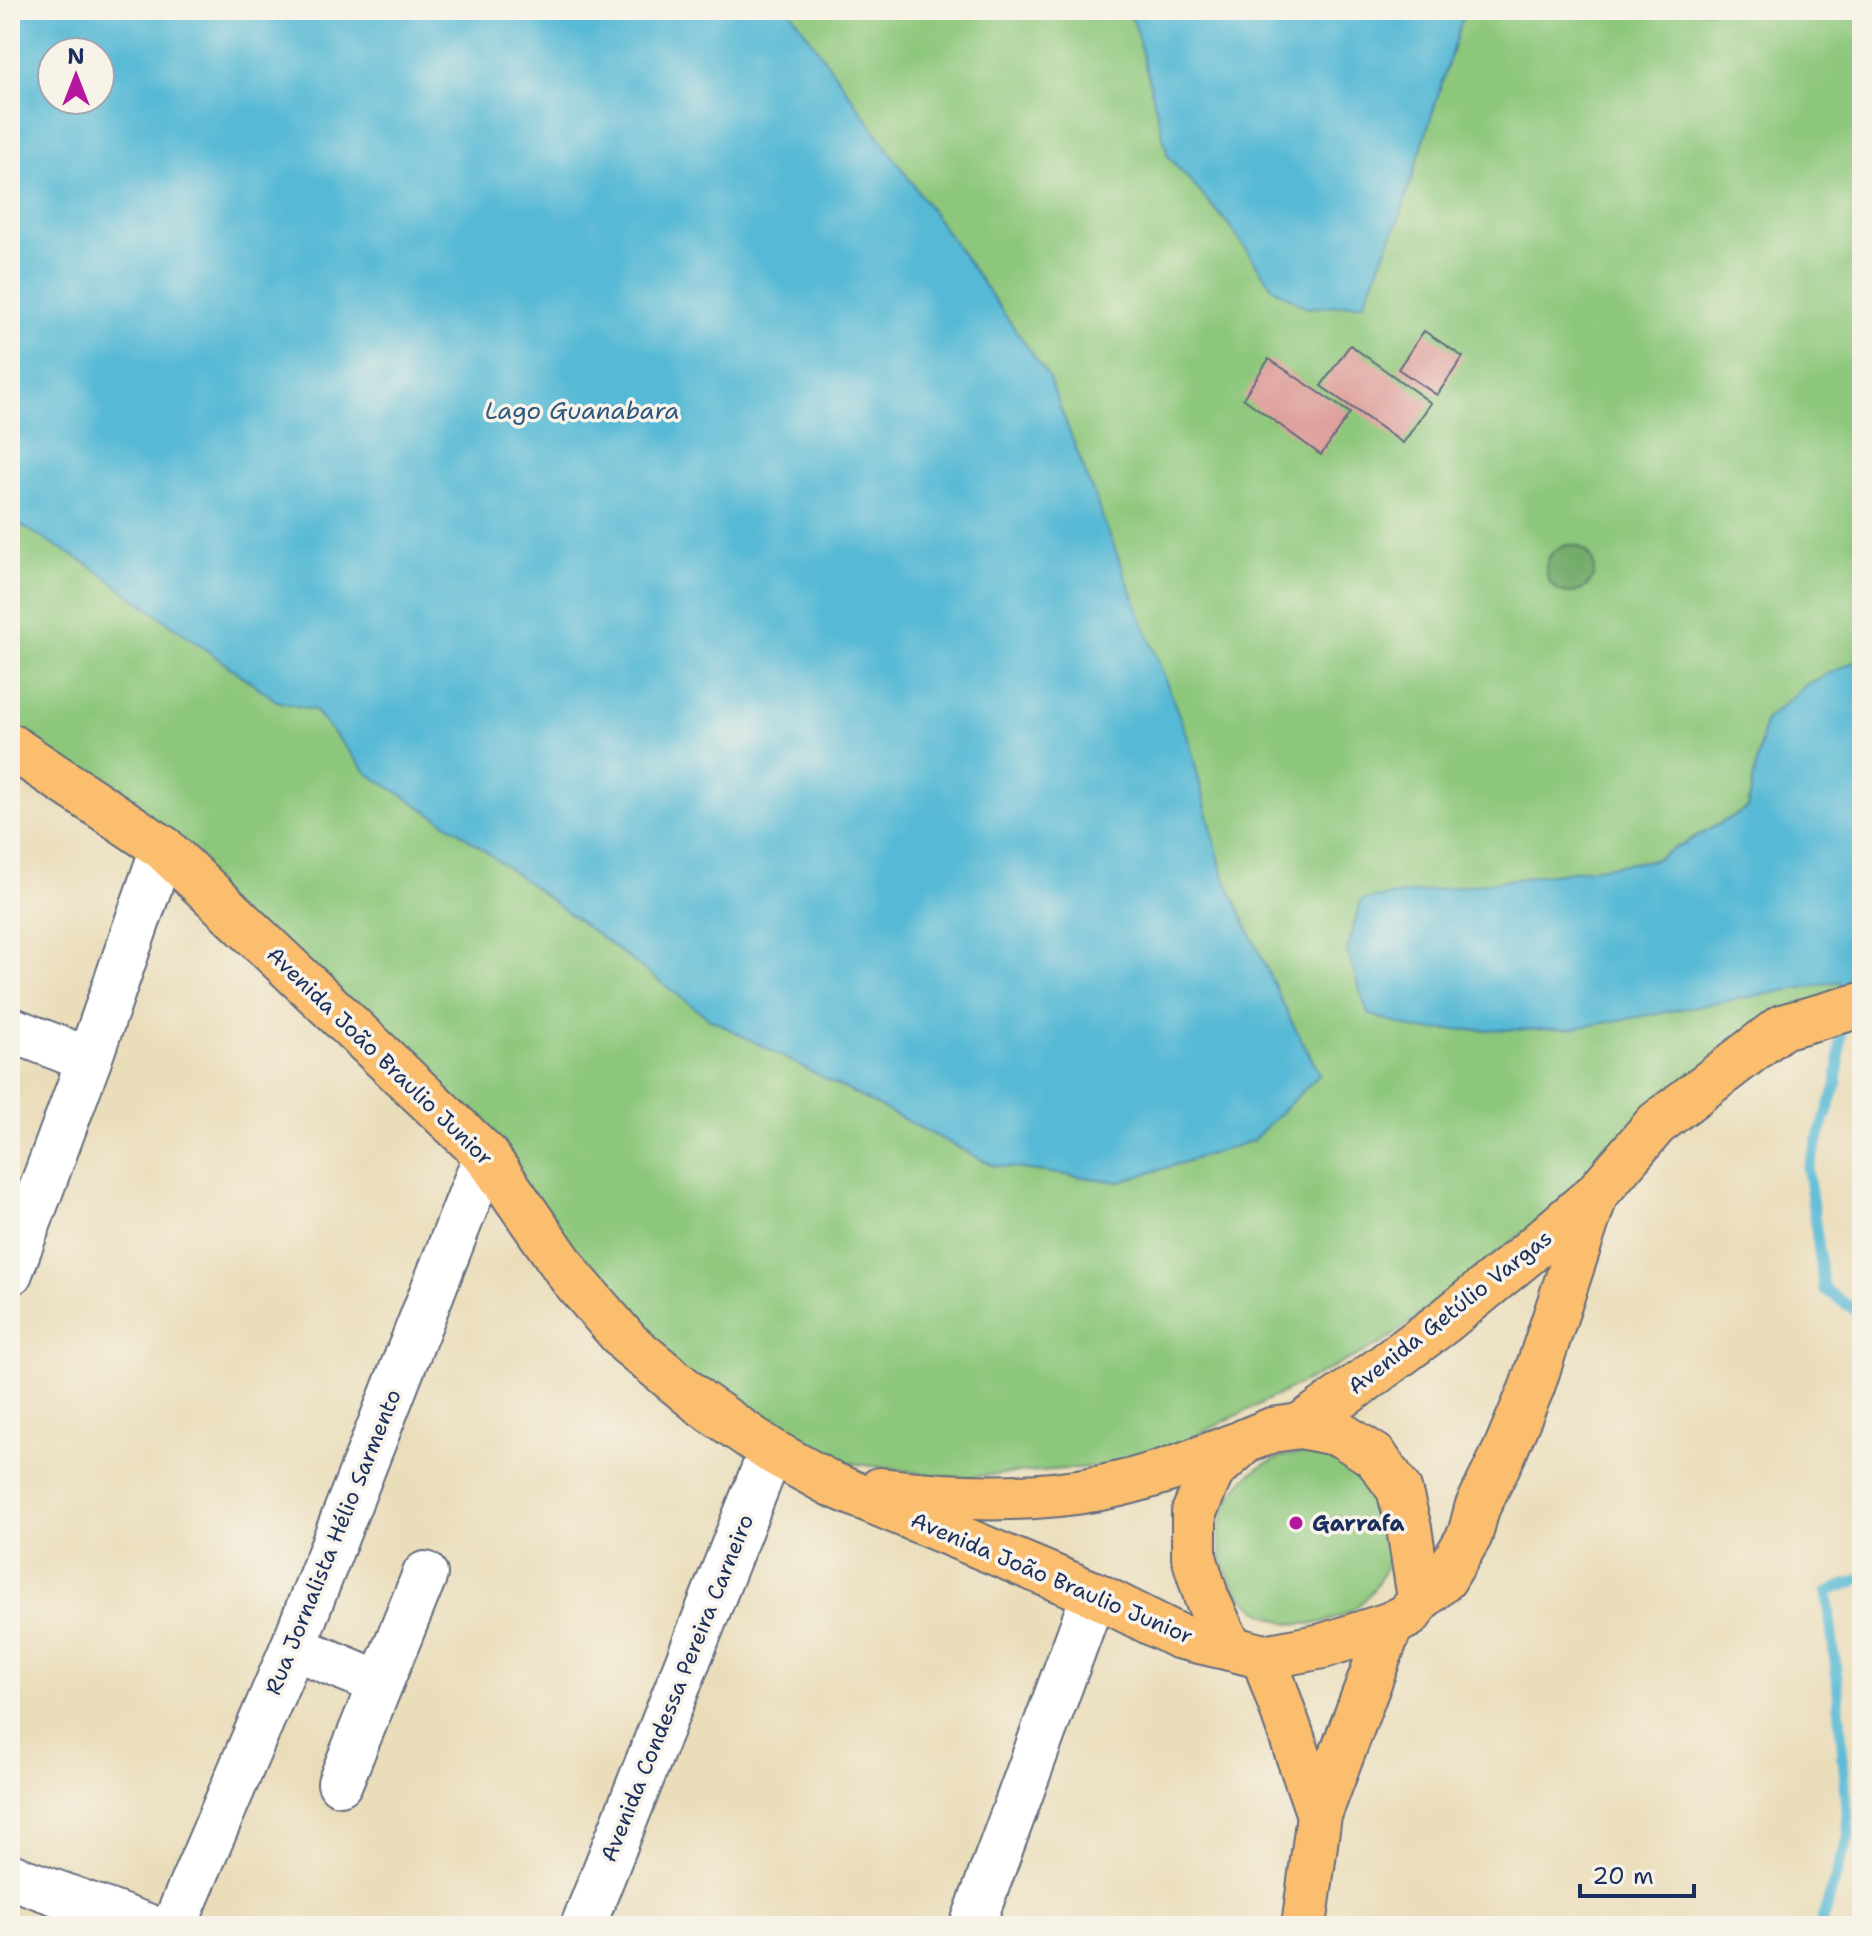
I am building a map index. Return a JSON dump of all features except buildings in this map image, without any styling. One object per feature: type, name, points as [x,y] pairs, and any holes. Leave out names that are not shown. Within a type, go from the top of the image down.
[{"type":"main road","name":"Avenida João Braulio Junior","points":[[10,746],[163,848],[486,1155],[571,1277],[628,1343],[701,1403],[771,1451],[831,1484],[1094,1594],[1178,1636],[1247,1653]]},
{"type":"main road","name":"Avenida Getúlio Vargas","points":[[1300,1426],[1445,1321],[1526,1255],[1596,1194],[1656,1124],[1782,1027],[1862,1005]]},
{"type":"main road","name":"Avenida Getúlio Vargas","points":[[1406,1612],[1444,1579],[1470,1535],[1477,1508],[1532,1387],[1596,1194]]},
{"type":"main road","points":[[1304,1926],[1319,1815],[1406,1612],[1409,1528],[1399,1489],[1375,1456],[1340,1434],[1300,1426],[1272,1430],[1245,1441],[1212,1471],[1194,1512],[1194,1557],[1207,1599],[1247,1653],[1319,1815]]},
{"type":"main road","name":"Avenida João Braulio Junior","points":[[831,1484],[934,1496],[1019,1498],[1101,1488],[1170,1470],[1245,1441]]},
{"type":"main road","points":[[1247,1653],[1323,1646],[1406,1612]]},
{"type":"street","points":[[10,1273],[163,848]]},
{"type":"street","points":[[10,1029],[89,1060]]},
{"type":"street","name":"Rua Jornalista Hélio Sarmento","points":[[174,1926],[293,1647],[486,1155]]},
{"type":"street","name":"Avenida Condessa Pereira Carneiro","points":[[583,1926],[771,1451]]},
{"type":"street","points":[[340,1783],[425,1574]]},
{"type":"street","points":[[972,1926],[1094,1594]]},
{"type":"street","points":[[293,1647],[380,1683]]},
{"type":"street","points":[[10,1876],[147,1926]]},
{"type":"green space","points":[[10,10],[1862,10],[1862,1005],[1782,1027],[1386,1341],[1141,1463],[954,1478],[771,1451],[701,1403],[486,1155],[10,746]]},
{"type":"green space","points":[[1570,545],[1587,552],[1594,569],[1587,586],[1570,593],[1553,586],[1546,569],[1553,552]]},
{"type":"green space","points":[[1305,1454],[1338,1460],[1365,1479],[1384,1506],[1390,1539],[1384,1572],[1365,1599],[1338,1618],[1305,1624],[1272,1618],[1245,1599],[1226,1572],[1220,1539],[1226,1506],[1245,1479],[1272,1460]]},
{"type":"water","name":"Lago Guanabara","points":[[10,10],[790,10],[1048,376],[1189,741],[1223,874],[1288,1015],[1320,1074],[1252,1141],[1120,1182],[992,1165],[710,1019],[457,830],[367,773],[314,710],[277,701],[89,565],[10,519]]},
{"type":"water","points":[[1125,10],[1465,10],[1399,219],[1364,303],[1307,308],[1273,288],[1229,225],[1168,156],[1134,22]]},
{"type":"water","points":[[1862,658],[1862,957],[1846,980],[1569,1029],[1419,1030],[1368,1014],[1347,951],[1361,900],[1654,860],[1748,808],[1765,720],[1807,684]]},
{"type":"waterway","points":[[1844,1000],[1846,980]]},
{"type":"waterway","points":[[1842,1022],[1837,1083],[1808,1170],[1824,1289],[1862,1315]]},
{"type":"waterway","points":[[1820,1926],[1849,1835],[1827,1592],[1862,1578]]},
{"type":"place","name":"Garrafa","points":[[1296,1523]]}]
